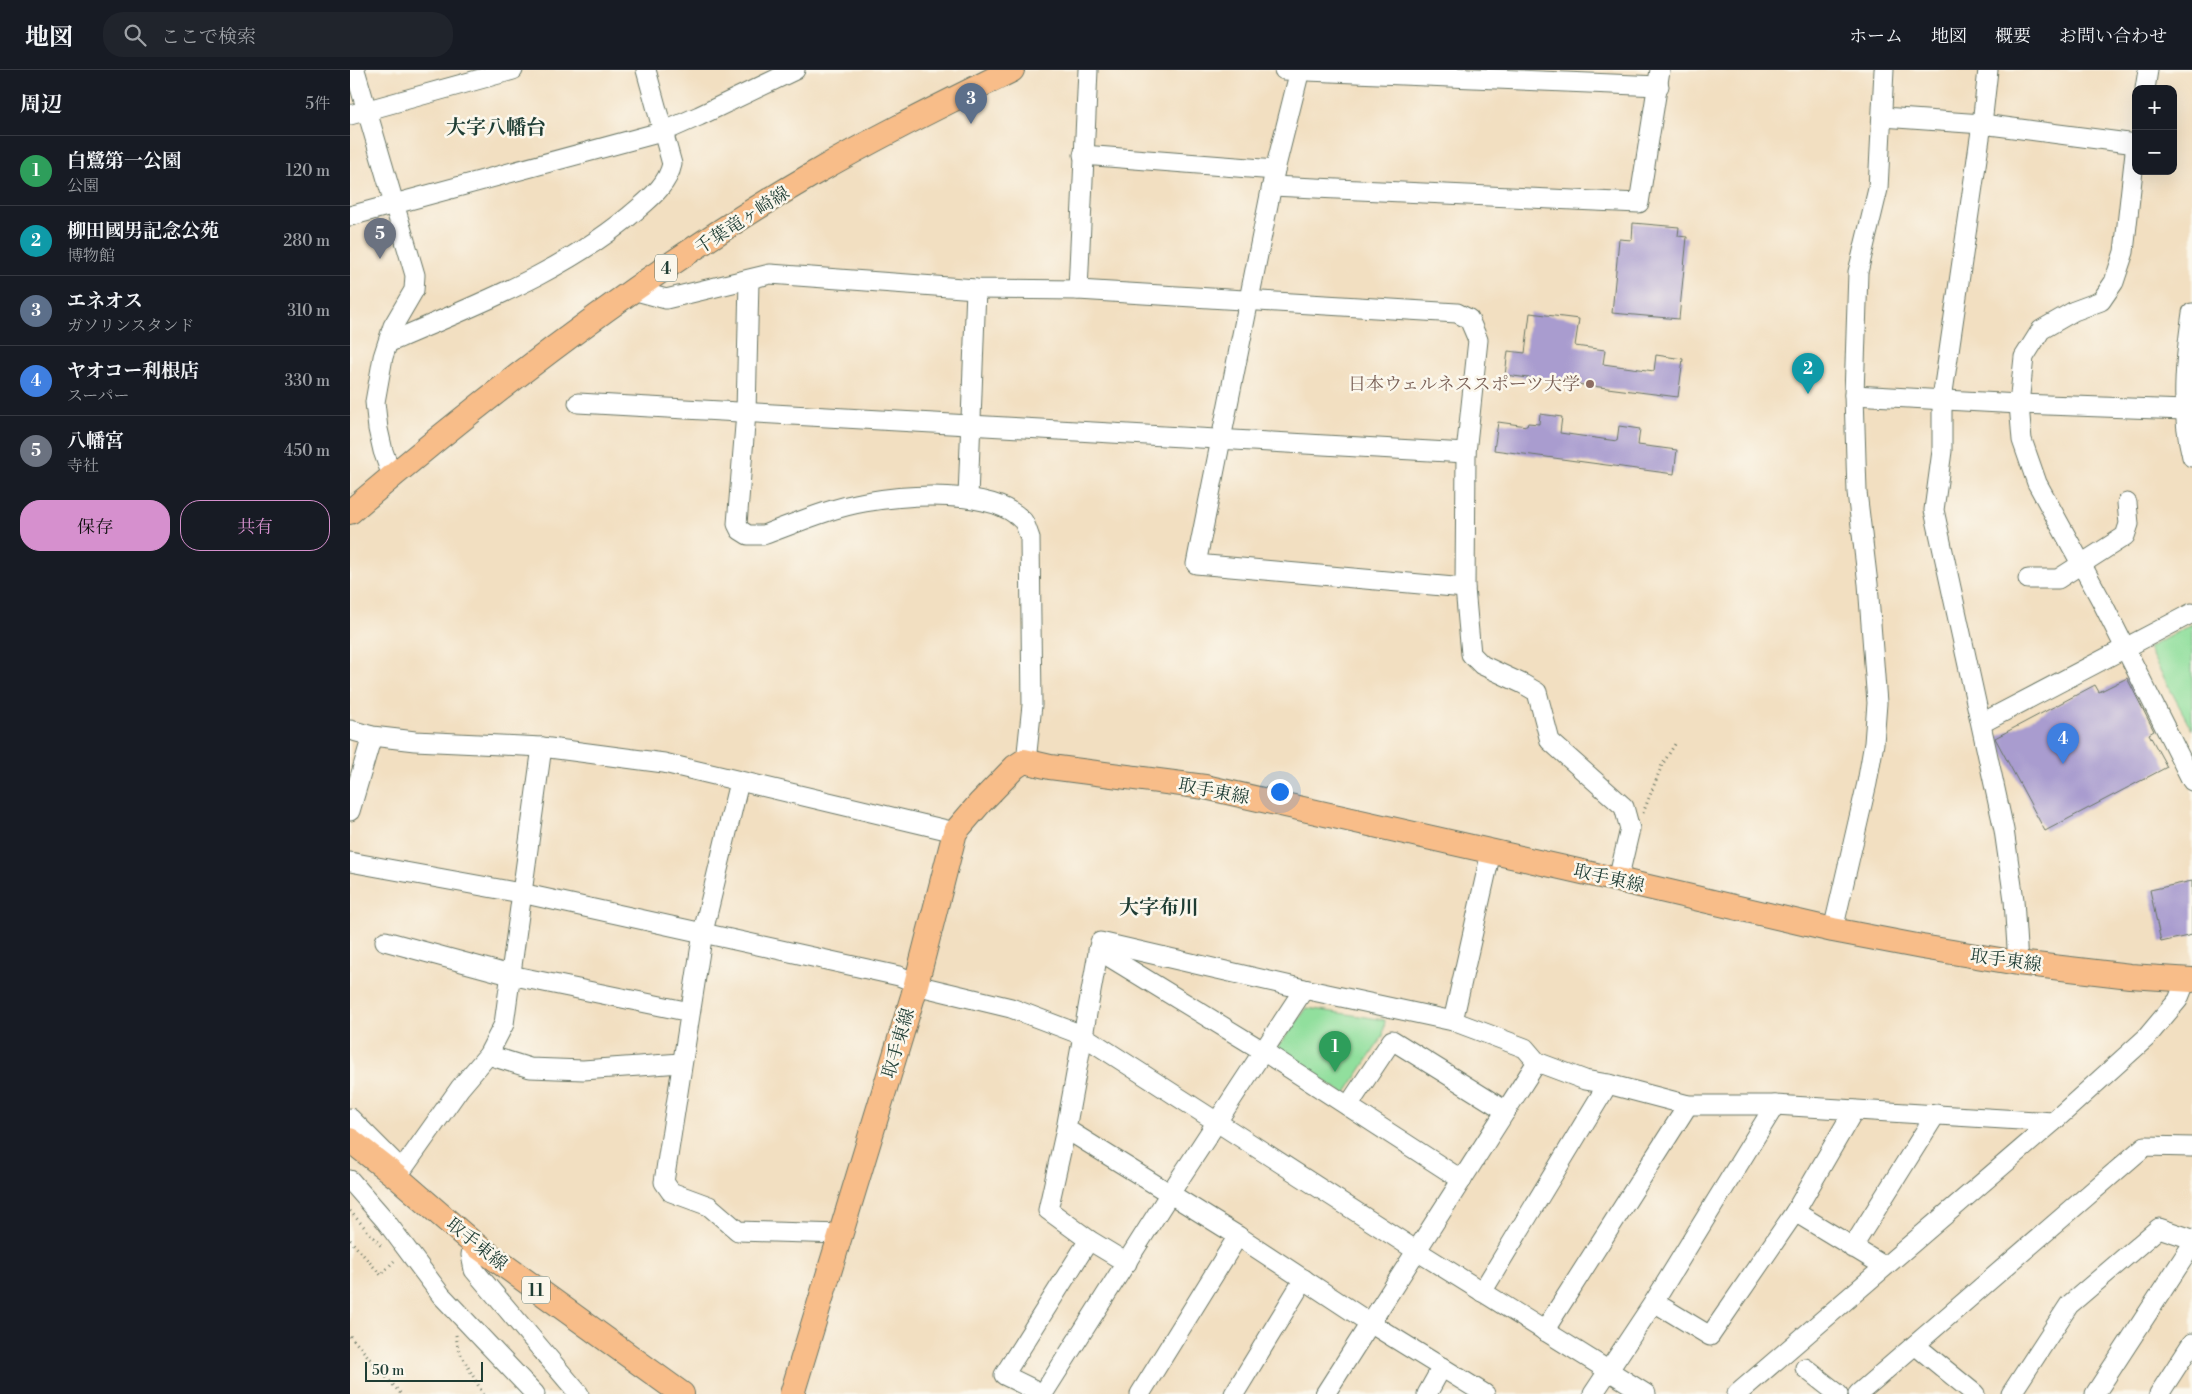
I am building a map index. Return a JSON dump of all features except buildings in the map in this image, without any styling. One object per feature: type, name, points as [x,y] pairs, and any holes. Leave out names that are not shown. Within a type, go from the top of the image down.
[{"type":"main road","name":"千葉竜ヶ崎線","points":[[350,512],[392,476],[502,389],[633,290],[813,174],[1012,70]]},
{"type":"main road","name":"取手東線","points":[[792,1394],[842,1234],[916,984],[955,832],[980,803],[1015,767],[1024,761],[1050,767],[1205,787],[1833,930],[1922,947],[2018,962],[2189,980]]},
{"type":"main road","name":"取手東線","points":[[350,1140],[398,1177],[473,1243],[682,1394]]},
{"type":"street","points":[[355,70],[359,112],[395,203],[416,275],[414,290],[393,326],[383,357],[375,402],[383,451],[392,476]]},
{"type":"street","points":[[359,112],[513,70]]},
{"type":"street","points":[[388,343],[490,299],[566,262],[612,232],[670,177],[672,164],[646,70]]},
{"type":"street","points":[[350,216],[664,131],[700,116],[795,70]]},
{"type":"street","points":[[1078,290],[1088,70]]},
{"type":"street","points":[[1083,156],[1273,178],[1639,203],[1659,78],[1294,70],[1273,178],[1249,302],[1222,440],[1196,564],[1465,588]]},
{"type":"street","points":[[1833,930],[1867,783],[1874,743],[1877,703],[1868,584],[1857,492],[1854,395],[1858,272],[1878,189],[1884,70]]},
{"type":"street","points":[[1988,70],[1982,124],[1942,399],[1942,451],[1934,510],[1982,723],[2007,848],[2014,900],[2018,962]]},
{"type":"street","points":[[2146,85],[2148,70]]},
{"type":"street","points":[[1882,117],[1982,124],[2132,143]]},
{"type":"street","points":[[2133,175],[2124,252],[2114,282],[2101,302],[2074,311],[2041,330],[2024,357],[2019,404],[2022,440],[2037,483],[2082,564],[2192,781]]},
{"type":"street","points":[[633,290],[666,299],[770,274],[976,290],[1078,290],[1249,302],[1457,313],[1469,319],[1478,340],[1466,453],[1465,588],[1471,654],[1482,665],[1537,692],[1550,741],[1624,807],[1630,829],[1618,880]]},
{"type":"street","points":[[749,280],[746,413],[737,524],[740,530],[748,534],[763,534],[864,502],[913,496],[968,497],[1008,509],[1024,522],[1030,538],[1032,706],[1027,752],[1024,761]]},
{"type":"street","points":[[968,497],[976,290]]},
{"type":"street","points":[[2192,313],[2184,382],[2188,408],[2186,434],[2192,457]]},
{"type":"street","points":[[1854,395],[2019,404],[2188,408]]},
{"type":"street","points":[[578,403],[1466,453]]},
{"type":"street","points":[[2028,579],[2058,579],[2125,536],[2129,524],[2127,503]]},
{"type":"street","points":[[1982,723],[2192,613]]},
{"type":"street","points":[[350,730],[372,736],[415,741],[542,747],[664,763],[955,832]]},
{"type":"street","points":[[350,811],[372,736]]},
{"type":"street","points":[[398,1177],[460,1088],[488,1055],[504,1024],[542,747]]},
{"type":"street","points":[[739,782],[703,932],[664,1182],[671,1192],[709,1206],[738,1231],[842,1234]]},
{"type":"street","points":[[1453,1020],[1491,852]]},
{"type":"street","points":[[350,862],[521,893],[899,976],[916,984],[1011,1008],[1082,1035],[1417,1251],[1646,1394]]},
{"type":"street","points":[[385,941],[510,975],[690,1012]]},
{"type":"street","points":[[1127,1263],[1089,1240],[1048,1210],[1066,1129],[1100,942],[1304,989],[1453,1020],[1525,1048],[1537,1062],[1584,1080],[1608,1084],[1688,1105],[1775,1105],[2053,1122]]},
{"type":"street","points":[[1098,950],[1263,1051],[1462,1180]]},
{"type":"street","points":[[1737,1394],[2053,1122],[2146,1038],[2178,1000],[2189,980]]},
{"type":"street","points":[[1089,1240],[1004,1375],[1043,1394],[1169,1194],[1304,989]]},
{"type":"street","points":[[1348,1106],[1392,1040],[1506,1111]]},
{"type":"street","points":[[488,1055],[530,1068],[583,1070],[681,1064]]},
{"type":"street","points":[[1326,1394],[1537,1062]]},
{"type":"street","points":[[1482,1292],[1608,1084]]},
{"type":"street","points":[[1544,1331],[1688,1105]]},
{"type":"street","points":[[1593,1394],[1654,1302],[1775,1105]]},
{"type":"street","points":[[1654,1302],[1710,1336],[1796,1212],[1854,1110]]},
{"type":"street","points":[[1852,1248],[1936,1114]]},
{"type":"street","points":[[350,1118],[394,1162],[398,1177]]},
{"type":"street","points":[[1066,1129],[1238,1236],[1370,1323],[1484,1394]]},
{"type":"street","points":[[1858,1394],[2145,1146],[2192,1147]]},
{"type":"street","points":[[350,1180],[384,1220],[441,1295],[535,1394]]},
{"type":"street","points":[[1796,1212],[1884,1266]]},
{"type":"street","points":[[2011,1394],[2069,1305],[2159,1228],[2192,1239]]},
{"type":"street","points":[[1140,1394],[1238,1236]]},
{"type":"street","points":[[473,1243],[471,1255],[474,1270],[579,1394]]},
{"type":"street","points":[[2095,1394],[2192,1245]]},
{"type":"street","points":[[1234,1394],[1304,1279]]},
{"type":"street","points":[[2159,1394],[2192,1343]]},
{"type":"street","points":[[1915,1345],[1975,1394]]},
{"type":"street","points":[[1427,1394],[1442,1367]]},
{"type":"street","points":[[1805,1368],[1838,1394]]},
{"type":"path","points":[[1640,820],[1662,765],[1677,741]]},
{"type":"path","points":[[350,1240],[381,1275],[394,1261]]},
{"type":"path","points":[[455,1326],[458,1349],[483,1394]]},
{"type":"path","points":[[350,1336],[401,1394]]},
{"type":"green space","points":[[2192,624],[2192,730],[2148,648]]},
{"type":"green space","points":[[1307,1008],[1385,1020],[1383,1036],[1345,1094],[1276,1050]]},
{"type":"place","name":"エネオス","points":[[971,124]]},
{"type":"place","name":"八幡宮","points":[[380,259]]},
{"type":"place","name":"日本ウェルネススポーツ大学","points":[[1590,384]]},
{"type":"place","name":"柳田國男記念公苑","points":[[1808,394]]},
{"type":"place","name":"ヤオコー利根店","points":[[2063,764]]},
{"type":"place","name":"白鷺第一公園","points":[[1335,1072]]},
{"type":"district","name":"大字八幡台","points":[[496,127]]},
{"type":"district","name":"大字布川","points":[[1159,907]]}]
